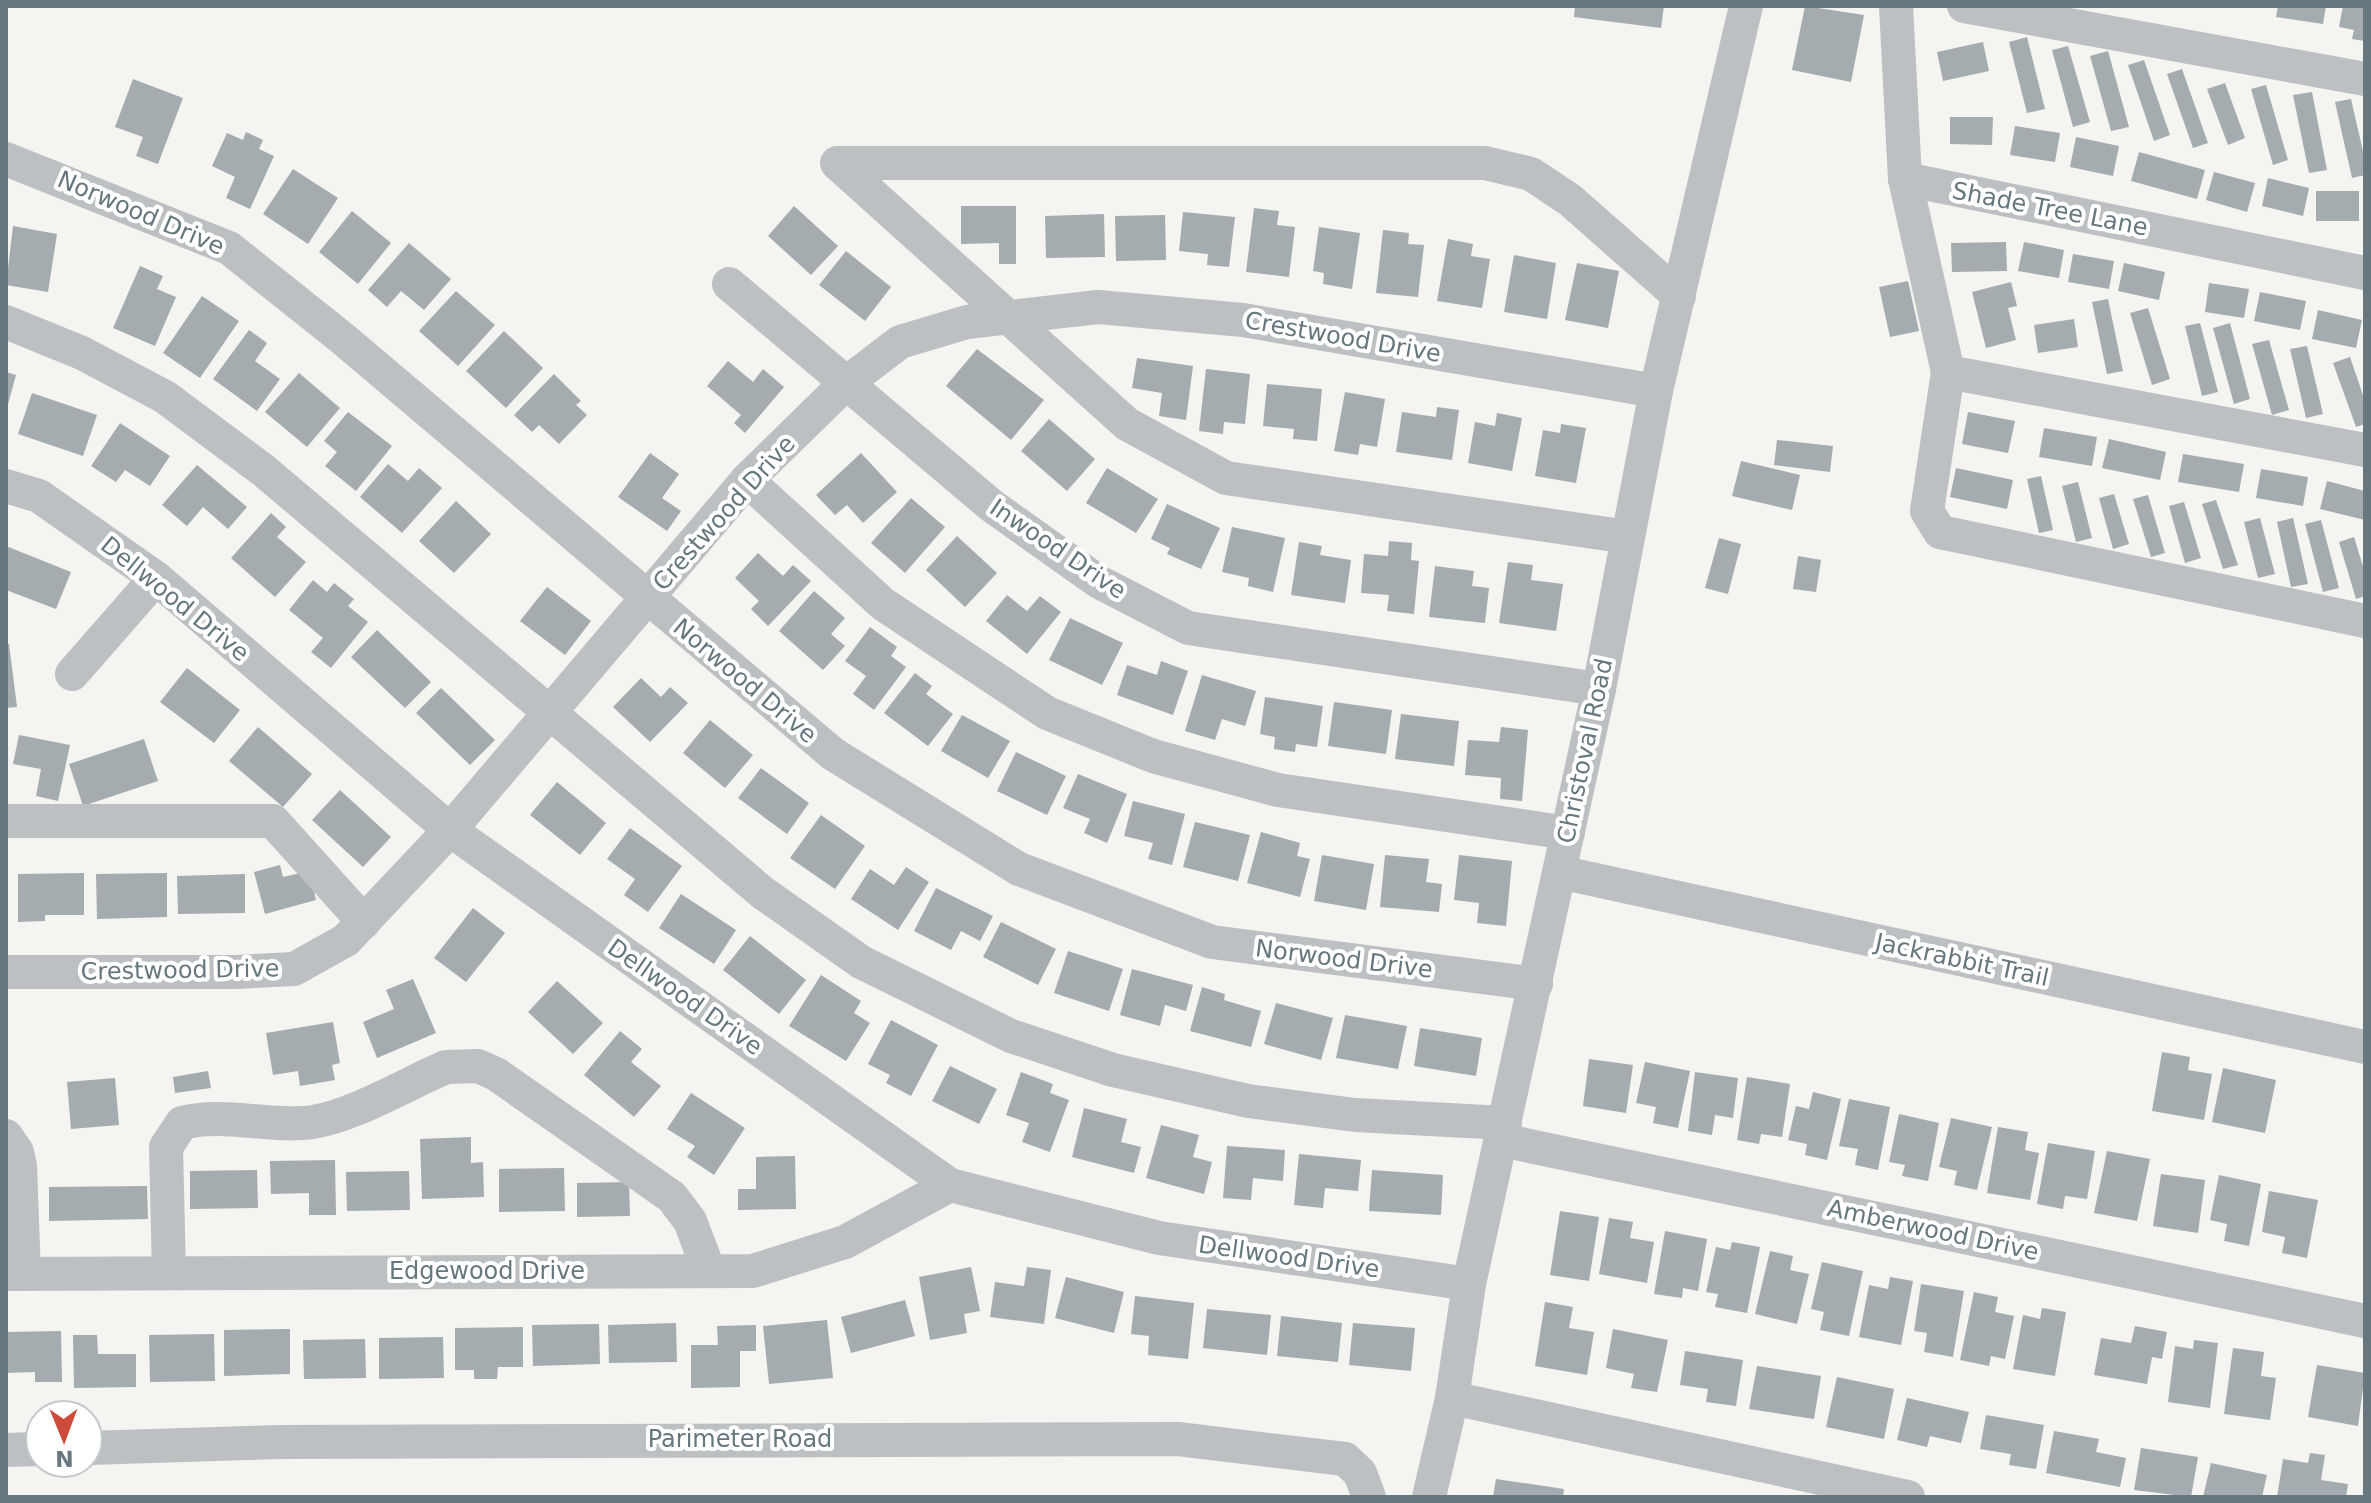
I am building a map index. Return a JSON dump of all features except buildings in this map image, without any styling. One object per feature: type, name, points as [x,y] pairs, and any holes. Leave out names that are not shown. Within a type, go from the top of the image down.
[{"type":"street","name":"Christoval Road","points":[[1429,1497],[1452,1398],[1469,1284],[1599,689],[1656,391],[1746,6]]},
{"type":"street","points":[[1896,6],[1905,179],[1948,372],[1927,511],[1940,532],[2365,621]]},
{"type":"street","points":[[1964,6],[2365,79]]},
{"type":"street","name":"Norwood Drive","points":[[6,159],[229,248],[342,338],[647,600],[833,754],[1019,869],[1212,942],[1536,984]]},
{"type":"street","points":[[1628,537],[1226,478],[1127,424],[837,163],[1485,163],[1531,174],[1570,200],[1679,296]]},
{"type":"street","name":"Shade Tree Lane","points":[[1905,179],[2365,273]]},
{"type":"street","name":"Inwood Drive","points":[[729,284],[992,506],[1099,582],[1188,628],[1599,689]]},
{"type":"street","name":"Crestwood Drive","points":[[6,972],[294,969],[346,940],[450,830],[747,480],[845,384],[900,342],[967,322],[1098,307],[1243,320],[1656,391]]},
{"type":"street","name":"Amberwood Drive","points":[[6,322],[82,353],[165,397],[263,470],[763,893],[861,962],[1011,1036],[1113,1070],[1248,1101],[1503,1131],[2365,1321]]},
{"type":"street","points":[[1948,372],[2365,450]]},
{"type":"street","points":[[747,480],[883,604],[1047,713],[1153,756],[1278,790],[1568,833]]},
{"type":"street","name":"Dellwood Drive","points":[[6,486],[39,496],[156,578],[450,830],[950,1185],[1159,1238],[1469,1284]]},
{"type":"street","points":[[72,674],[156,578]]},
{"type":"street","points":[[6,821],[273,821],[364,922]]},
{"type":"street","name":"Jackrabbit Trail","points":[[1559,872],[2365,1047]]},
{"type":"street","points":[[169,1273],[166,1147],[182,1123],[201,1118],[311,1122],[334,1116],[446,1067],[463,1065],[478,1066],[496,1074],[672,1197],[690,1221],[709,1271]]},
{"type":"street","points":[[6,1136],[17,1152],[20,1166],[15,1274]]},
{"type":"street","name":"Edgewood Drive","points":[[15,1274],[753,1271],[845,1242],[950,1185]]},
{"type":"street","points":[[1452,1398],[1908,1497]]},
{"type":"street","name":"Parimeter Road","points":[[104,1448],[296,1442],[1178,1439],[1345,1459],[1360,1473],[1369,1497]]}]
